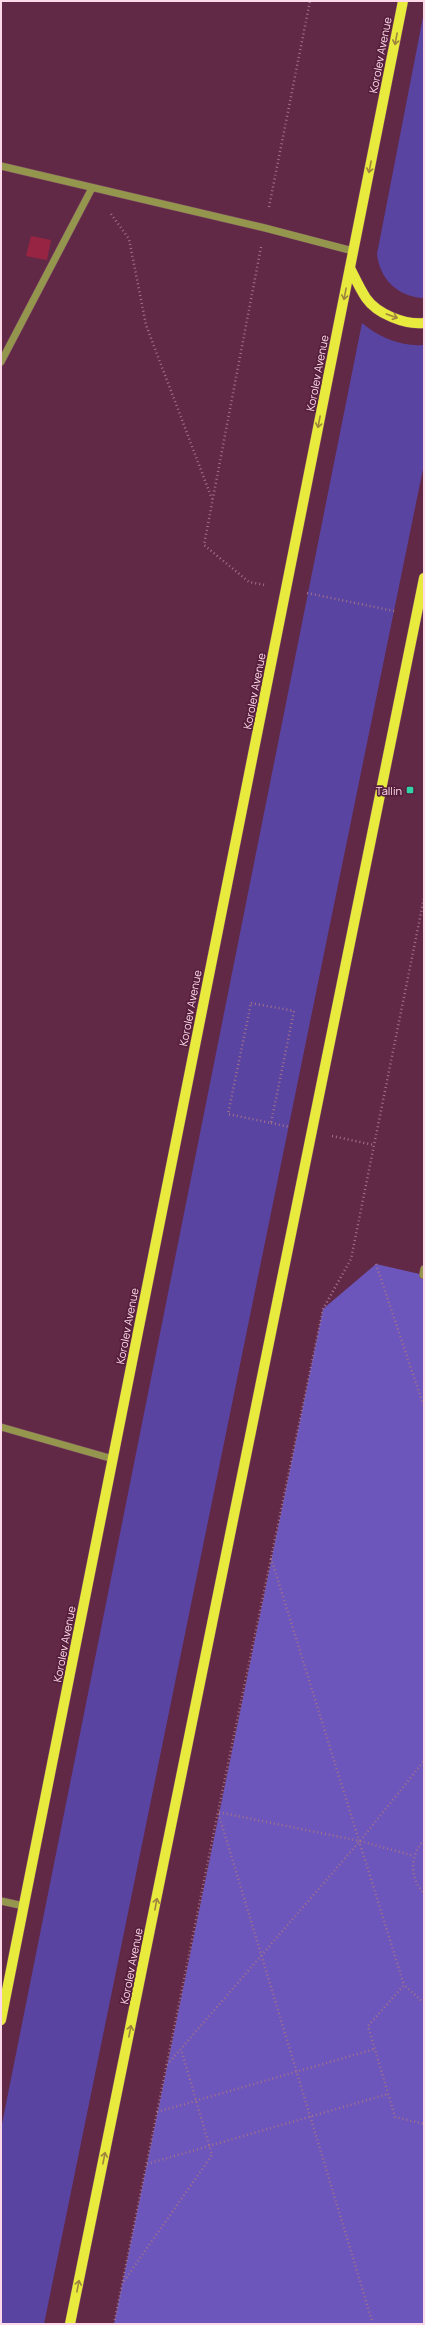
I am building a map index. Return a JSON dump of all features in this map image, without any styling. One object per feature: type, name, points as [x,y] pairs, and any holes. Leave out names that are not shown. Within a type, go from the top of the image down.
[{"type":"main road","name":"Korolev Avenue","points":[[1,2020],[403,1]]},
{"type":"main road","points":[[350,268],[367,299],[385,314],[413,324],[424,323]]},
{"type":"main road","name":"Korolev Avenue","points":[[70,2324],[424,578]]},
{"type":"lane","points":[[1,166],[265,228],[353,251]]},
{"type":"lane","points":[[1,362],[92,188]]},
{"type":"lane","points":[[1,1427],[113,1459]]},
{"type":"lane","points":[[1,1901],[24,1906]]},
{"type":"path","points":[[310,1],[204,545],[249,582],[416,616]]},
{"type":"path","points":[[92,188],[129,239],[146,325],[212,500]]},
{"type":"path","points":[[114,2324],[270,1558],[323,1309],[351,1259],[424,898]]},
{"type":"path","points":[[251,1003],[294,1011],[271,1123],[228,1114],[251,1003]]},
{"type":"path","points":[[376,1264],[424,1407]]},
{"type":"path","points":[[270,1558],[404,1985],[424,2003]]},
{"type":"path","points":[[166,2065],[360,1841],[424,1761]]},
{"type":"path","points":[[218,1812],[360,1841],[414,1856]]},
{"type":"path","points":[[218,1812],[373,2324]]},
{"type":"path","points":[[424,1840],[414,1856],[415,1877],[424,1893]]},
{"type":"path","points":[[404,1985],[368,2026],[395,2117],[424,2124]]},
{"type":"path","points":[[123,2283],[212,2155],[181,2048]]},
{"type":"path","points":[[157,2112],[375,2049]]},
{"type":"path","points":[[147,2164],[388,2094]]},
{"type":"shaded area","points":[[424,12],[424,297],[422,298],[405,294],[391,285],[382,271],[377,254]]},
{"type":"shaded area","points":[[362,323],[383,337],[399,343],[424,345],[424,464],[44,2324],[1,2324],[1,2129]]},
{"type":"shaded area","points":[[376,1264],[424,1275],[424,2324],[114,2324],[323,1309]]},
{"type":"building","points":[[31,236],[51,240],[47,260],[26,256]]},
{"type":"place","name":"Tallin","points":[[410,790]]}]
